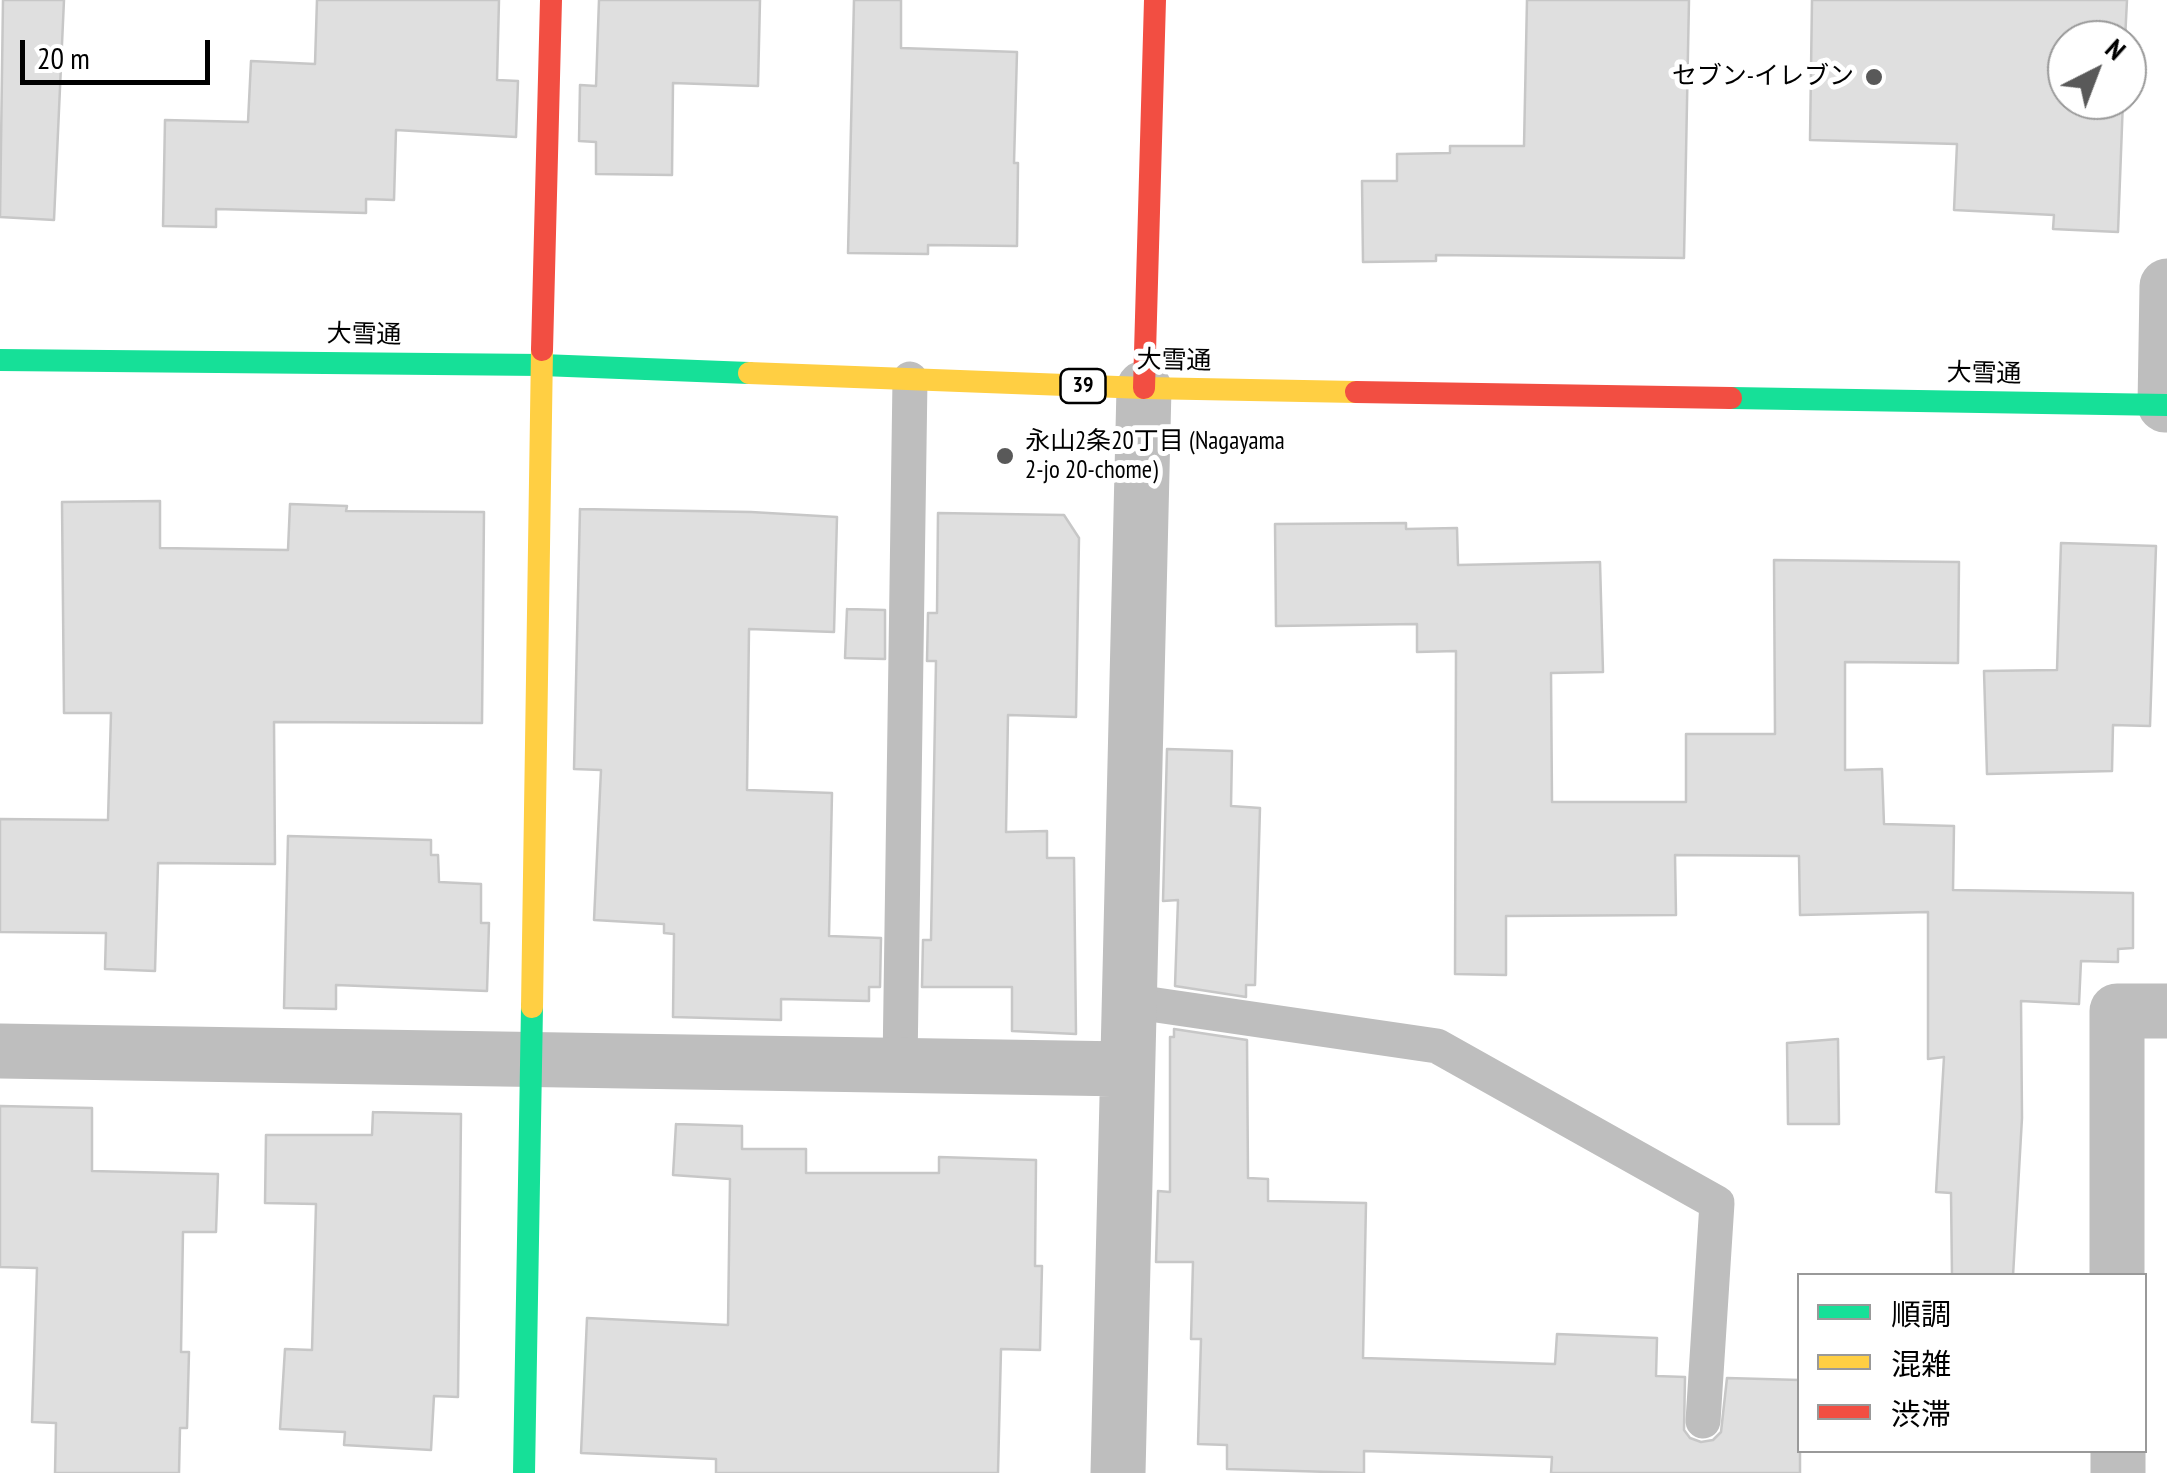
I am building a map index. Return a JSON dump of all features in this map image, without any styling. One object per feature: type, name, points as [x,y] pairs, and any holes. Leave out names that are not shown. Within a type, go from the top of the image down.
[{"type":"main road","points":[[524,1473],[551,0]]},
{"type":"main road","points":[[1144,388],[1155,0]]},
{"type":"main road","name":"大雪通","points":[[0,360],[542,364],[1144,388],[2166,405]]},
{"type":"street","points":[[2166,405],[2167,286]]},
{"type":"street","points":[[1118,1473],[1144,388]]},
{"type":"street","points":[[2118,1273],[2117,1011],[2167,1011]]},
{"type":"street","points":[[0,1051],[1127,1068]]},
{"type":"lane","points":[[900,1066],[910,379]]},
{"type":"lane","points":[[1129,1001],[1437,1046],[1716,1202],[1702,1421]]},
{"type":"building","points":[[3,0],[64,0],[54,220],[0,217]]},
{"type":"building","points":[[317,0],[499,0],[497,80],[518,81],[516,137],[396,130],[394,200],[366,199],[366,213],[216,209],[216,227],[163,226],[165,120],[248,122],[251,61],[315,64]]},
{"type":"building","points":[[599,0],[760,0],[758,86],[673,83],[672,175],[596,174],[596,142],[579,141],[580,85],[596,86]]},
{"type":"building","points":[[854,0],[901,0],[901,48],[1017,52],[1017,246],[928,245],[928,254],[848,253]]},
{"type":"building","points":[[1527,0],[1689,0],[1684,258],[1436,255],[1436,261],[1363,262],[1362,181],[1397,181],[1397,154],[1450,153],[1450,146],[1524,146]]},
{"type":"building","points":[[1812,0],[2127,0],[2126,20],[2047,20],[2047,120],[2122,120],[2118,232],[2053,229],[2054,215],[1954,210],[1957,144],[1810,140]]},
{"type":"building","points":[[160,501],[160,548],[288,550],[290,504],[347,506],[346,511],[484,512],[482,723],[274,722],[275,864],[158,863],[155,971],[105,969],[106,933],[0,932],[0,819],[108,820],[111,713],[64,713],[62,502]]},
{"type":"building","points":[[580,509],[837,517],[834,632],[749,629],[747,790],[832,793],[829,936],[881,938],[880,987],[869,987],[869,1001],[781,999],[781,1020],[673,1017],[674,934],[664,933],[664,924],[594,920],[601,770],[574,769]]},
{"type":"building","points":[[938,513],[1064,515],[1079,538],[1076,717],[1008,715],[1006,832],[1047,831],[1047,858],[1074,858],[1076,1034],[1012,1031],[1012,987],[922,987],[923,940],[931,940],[936,661],[927,661],[928,613],[937,613]]},
{"type":"building","points":[[1406,523],[1406,529],[1457,528],[1458,565],[1600,562],[1603,672],[1551,673],[1552,802],[1686,802],[1686,734],[1775,734],[1774,560],[1959,562],[1958,663],[1845,662],[1845,770],[1882,769],[1884,824],[1954,826],[1953,890],[2133,893],[2133,948],[2118,949],[2118,962],[2081,961],[2079,1004],[2021,1001],[2022,1118],[2013,1273],[1952,1273],[1951,1193],[1936,1192],[1944,1057],[1928,1059],[1928,912],[1800,915],[1799,856],[1675,855],[1676,915],[1506,916],[1506,975],[1455,974],[1456,651],[1417,652],[1417,624],[1276,626],[1275,524]]},
{"type":"building","points":[[2061,543],[2156,546],[2150,726],[2113,725],[2112,771],[1987,774],[1984,671],[2057,670]]},
{"type":"building","points":[[847,609],[885,610],[885,659],[845,658]]},
{"type":"building","points":[[1167,749],[1232,751],[1231,806],[1260,808],[1255,985],[1246,985],[1246,997],[1175,986],[1178,900],[1163,901]]},
{"type":"building","points":[[288,836],[431,840],[431,855],[438,855],[439,882],[481,884],[481,923],[489,923],[487,991],[336,985],[336,1009],[284,1008]]},
{"type":"building","points":[[1174,1029],[1247,1040],[1248,1178],[1268,1179],[1268,1201],[1366,1203],[1363,1358],[1555,1364],[1557,1334],[1657,1338],[1656,1376],[1685,1377],[1684,1430],[1690,1438],[1701,1442],[1713,1440],[1721,1432],[1727,1378],[1797,1380],[1800,1473],[1551,1473],[1552,1457],[1364,1451],[1364,1473],[1227,1469],[1227,1445],[1198,1444],[1201,1339],[1191,1339],[1193,1262],[1156,1262],[1158,1191],[1170,1192],[1170,1037],[1174,1037]]},
{"type":"building","points":[[1838,1039],[1839,1124],[1788,1124],[1787,1043]]},
{"type":"building","points":[[0,1106],[92,1108],[92,1171],[218,1174],[216,1232],[183,1232],[181,1352],[189,1352],[187,1428],[180,1428],[179,1473],[55,1473],[56,1423],[32,1422],[37,1268],[0,1267]]},
{"type":"building","points":[[373,1112],[461,1114],[458,1397],[434,1396],[431,1450],[344,1445],[345,1432],[280,1429],[285,1349],[312,1350],[316,1204],[265,1203],[266,1135],[372,1135]]},
{"type":"building","points":[[676,1124],[742,1126],[742,1149],[806,1149],[806,1173],[939,1173],[939,1157],[1036,1160],[1035,1266],[1042,1266],[1040,1350],[1001,1349],[998,1473],[716,1473],[716,1459],[581,1453],[587,1318],[728,1325],[730,1179],[673,1175]]},
{"type":"traffic: fast","points":[[0,360],[542,365],[749,373]]},
{"type":"traffic: fast","points":[[1731,398],[2167,405]]},
{"type":"traffic: fast","points":[[524,1473],[532,1007]]},
{"type":"traffic: slow","points":[[532,1007],[542,350]]},
{"type":"traffic: slow","points":[[749,373],[1356,392]]},
{"type":"traffic: jam","points":[[542,350],[551,0]]},
{"type":"traffic: jam","points":[[1144,388],[1155,0]]},
{"type":"traffic: jam","points":[[1356,392],[1731,398]]},
{"type":"place","name":"セブン-イレブン","points":[[1874,77]]},
{"type":"place","name":"永山2条20丁目 (Nagayama 2-jo 20-chome)","points":[[1005,456]]}]
